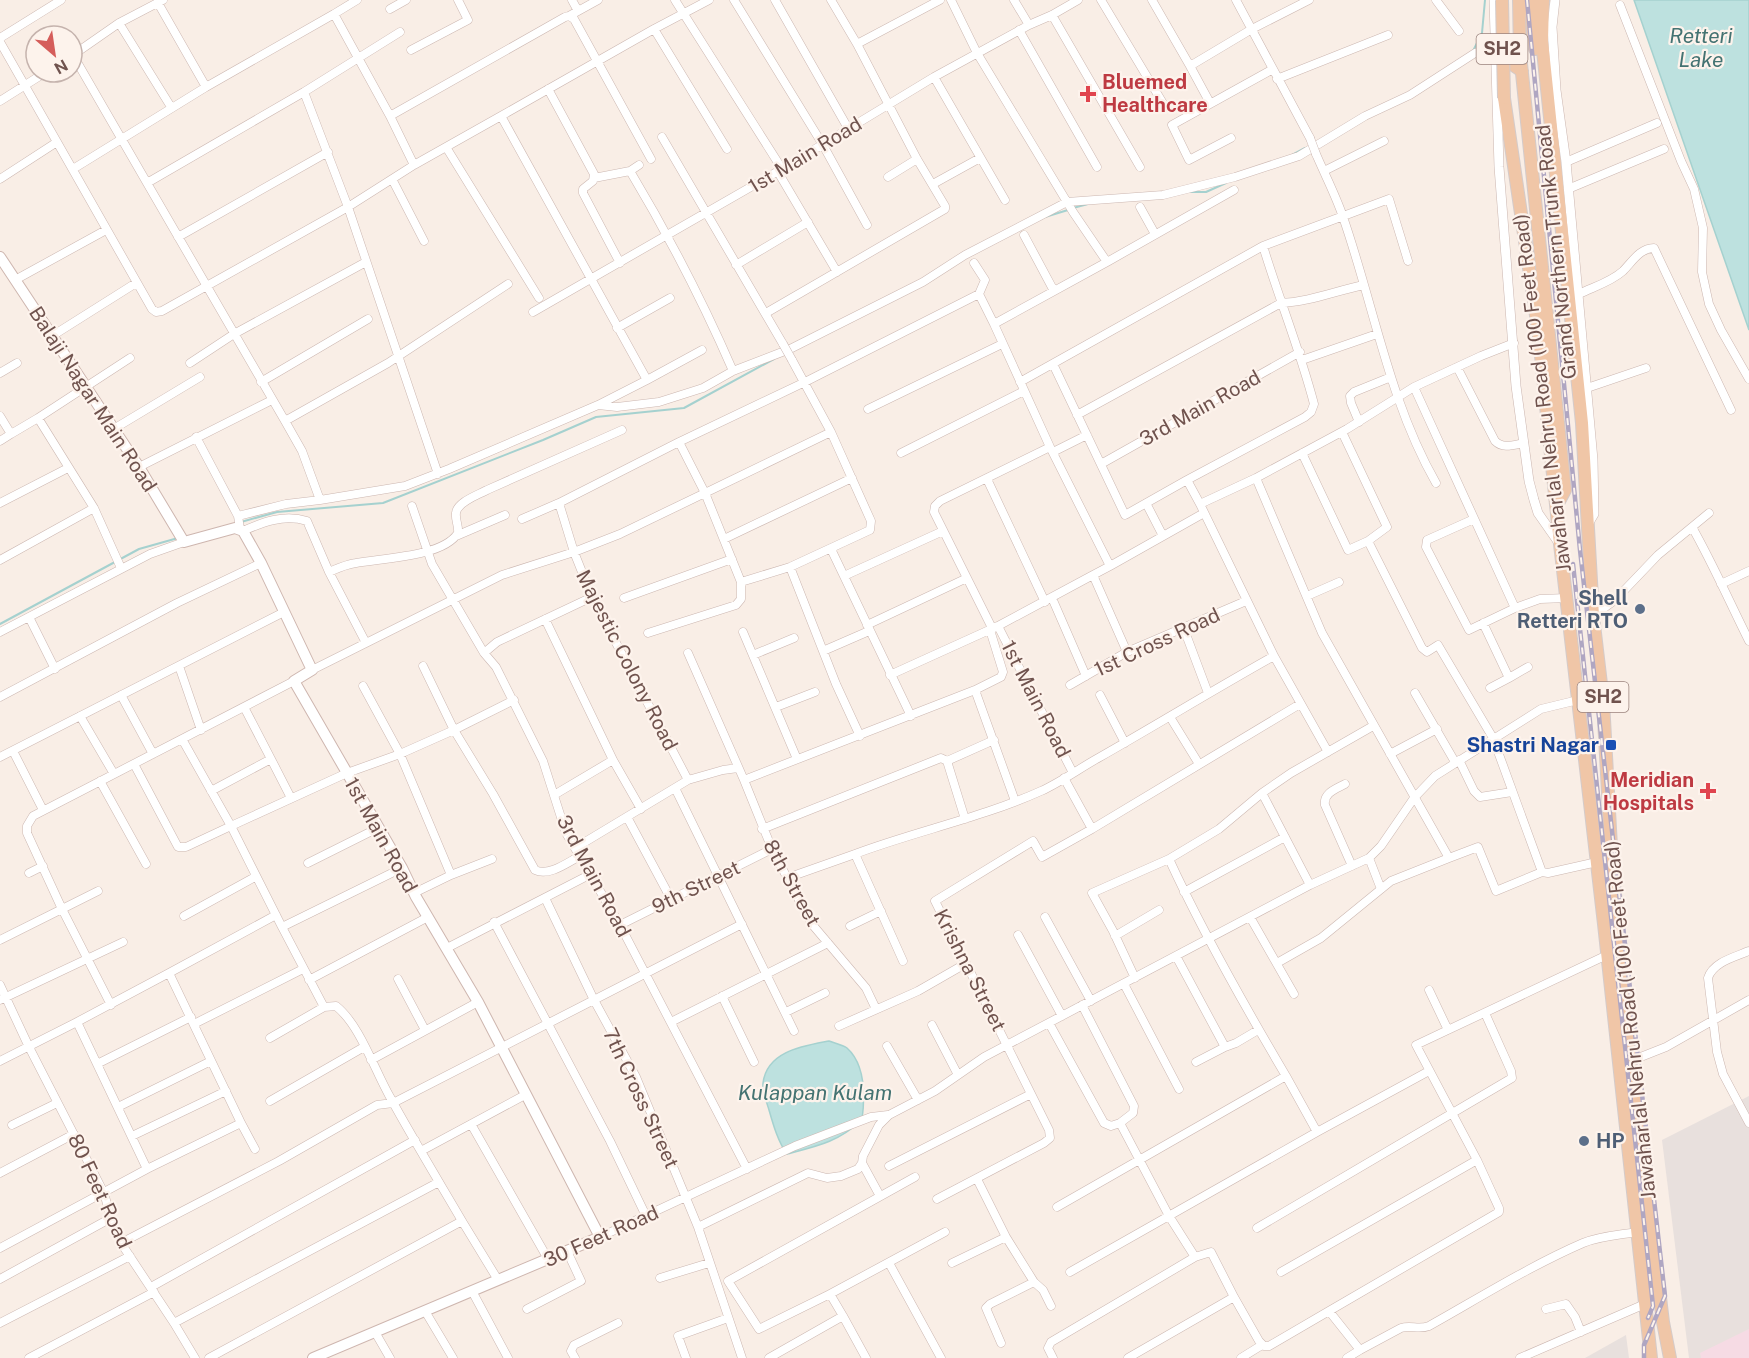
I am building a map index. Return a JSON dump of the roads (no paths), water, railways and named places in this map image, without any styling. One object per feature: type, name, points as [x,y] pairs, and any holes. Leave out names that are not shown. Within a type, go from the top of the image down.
[{"type":"main road","name":"Jawaharlal Nehru Road (100 Feet Road)","points":[[1502,0],[1504,98],[1539,336],[1651,1358]]},
{"type":"main road","name":"Grand Northern Trunk Road","points":[[1519,0],[1522,71],[1565,490],[1557,505]]},
{"type":"main road","name":"Grand Northern Trunk Road","points":[[1532,0],[1553,242],[1575,423],[1580,486],[1587,503]]},
{"type":"main road","name":"Jawaharlal Nehru Road (100 Feet Road)","points":[[1543,0],[1542,41],[1582,423],[1587,503],[1586,526],[1603,701],[1612,865],[1663,1322],[1670,1358]]},
{"type":"main road","points":[[1495,29],[1520,49]]},
{"type":"main road","points":[[1494,52],[1522,71]]},
{"type":"main road","name":"Balaji Nagar Main Road","points":[[0,257],[112,430],[139,467],[182,538]]},
{"type":"main road","points":[[182,538],[235,528],[240,524],[312,670],[294,681]]},
{"type":"main road","name":"1st Main Road","points":[[294,681],[478,1002],[600,1237]]},
{"type":"main road","name":"30 Feet Road","points":[[313,1358],[600,1237]]},
{"type":"street","points":[[61,0],[0,40],[136,283],[156,312],[162,311],[348,207],[414,165],[709,0]]},
{"type":"street","points":[[73,169],[206,87],[357,0]]},
{"type":"street","points":[[390,9],[406,0]]},
{"type":"street","points":[[411,50],[468,21],[458,0]]},
{"type":"street","points":[[572,0],[578,11]]},
{"type":"street","points":[[390,116],[598,0]]},
{"type":"street","points":[[675,0],[780,171],[837,272]]},
{"type":"street","points":[[734,0],[823,145],[867,225]]},
{"type":"street","points":[[775,0],[849,130]]},
{"type":"street","points":[[766,313],[945,209],[831,0]]},
{"type":"street","points":[[857,44],[940,0]]},
{"type":"street","points":[[951,0],[977,53],[1070,207],[1107,262]]},
{"type":"street","points":[[1014,0],[1029,25]]},
{"type":"street","points":[[1101,0],[1164,105]]},
{"type":"street","points":[[1152,0],[1210,103]]},
{"type":"street","points":[[1236,0],[1310,138],[1343,216],[1397,397],[1414,442],[1436,483]]},
{"type":"street","points":[[1190,66],[1252,29],[1309,0]]},
{"type":"street","points":[[1436,0],[1459,31]]},
{"type":"street","points":[[1494,0],[1499,167],[1516,386],[1529,481],[1538,513],[1560,544]]},
{"type":"street","points":[[1555,0],[1552,27],[1556,84],[1579,294],[1595,501],[1594,514],[1586,526]]},
{"type":"street","name":"1st Main Road","points":[[533,312],[780,171],[934,77],[1019,30],[1053,15],[1075,1]]},
{"type":"street","points":[[84,48],[119,23],[160,2],[206,87]]},
{"type":"street","points":[[1620,5],[1694,189],[1703,228],[1702,272],[1709,304],[1749,379]]},
{"type":"street","points":[[334,14],[414,165]]},
{"type":"street","points":[[1053,15],[1140,167]]},
{"type":"street","points":[[569,16],[574,20],[651,159]]},
{"type":"street","points":[[119,23],[171,108]]},
{"type":"street","points":[[654,29],[727,149]]},
{"type":"street","points":[[1019,30],[1096,167]]},
{"type":"street","points":[[147,183],[304,92],[400,32]]},
{"type":"street","points":[[1277,79],[1388,35]]},
{"type":"street","points":[[597,405],[617,407],[659,402],[703,388],[733,372],[790,349],[923,282],[965,255],[1039,217],[1091,200],[1163,195],[1235,177],[1299,156],[1365,116],[1410,95],[1475,53]]},
{"type":"street","points":[[1231,138],[1189,160],[1172,125],[1273,69]]},
{"type":"street","points":[[84,76],[302,451],[320,500]]},
{"type":"street","points":[[934,77],[1005,200]]},
{"type":"street","points":[[0,101],[27,84]]},
{"type":"street","points":[[548,89],[594,174],[594,178]]},
{"type":"street","points":[[304,92],[348,207],[438,474]]},
{"type":"street","points":[[501,116],[647,380]]},
{"type":"street","points":[[1566,162],[1657,123]]},
{"type":"street","points":[[662,136],[805,382],[831,432],[872,526],[867,532],[790,567],[741,582]]},
{"type":"street","points":[[1324,171],[1384,141]]},
{"type":"street","points":[[0,179],[57,142]]},
{"type":"street","points":[[446,147],[539,298]]},
{"type":"street","points":[[1568,189],[1664,148]]},
{"type":"street","points":[[178,237],[328,152]]},
{"type":"street","points":[[933,184],[980,158]]},
{"type":"street","points":[[888,177],[917,159]]},
{"type":"street","points":[[620,263],[583,193],[584,187],[594,178],[630,171],[639,165]]},
{"type":"street","points":[[630,171],[668,235],[700,297],[733,372]]},
{"type":"street","points":[[392,179],[424,241]]},
{"type":"street","points":[[994,324],[1234,190]]},
{"type":"street","points":[[1020,382],[1263,246],[1389,200],[1407,261]]},
{"type":"street","points":[[1140,207],[1155,234]]},
{"type":"street","points":[[736,265],[808,222]]},
{"type":"street","points":[[15,280],[106,230]]},
{"type":"street","points":[[1024,236],[1054,291]]},
{"type":"street","points":[[1053,364],[1125,515],[1305,417],[1311,412],[1314,404],[1301,356],[1263,246]]},
{"type":"street","points":[[1579,294],[1620,273],[1641,252],[1654,248],[1731,410]]},
{"type":"street","points":[[190,363],[234,334],[366,262]]},
{"type":"street","points":[[522,519],[560,503],[979,294],[985,280],[975,263]]},
{"type":"street","points":[[52,336],[136,283]]},
{"type":"street","points":[[285,421],[399,355],[508,284]]},
{"type":"street","points":[[1077,415],[1281,303],[1305,301],[1364,285]]},
{"type":"street","points":[[979,294],[1052,450],[1110,566]]},
{"type":"street","points":[[617,328],[670,298]]},
{"type":"street","points":[[261,382],[368,319]]},
{"type":"street","name":"3rd Main Road","points":[[1101,464],[1301,356],[1377,334]]},
{"type":"street","points":[[868,410],[1002,344]]},
{"type":"street","points":[[1200,504],[1256,478],[1342,432],[1414,387],[1514,344]]},
{"type":"street","points":[[240,524],[286,504],[405,486],[438,474],[597,405],[702,350]]},
{"type":"street","points":[[0,441],[130,358]]},
{"type":"street","points":[[0,373],[17,363]]},
{"type":"street","points":[[1457,367],[1495,441],[1505,446],[1524,443]]},
{"type":"street","points":[[1587,388],[1646,368]]},
{"type":"street","points":[[112,430],[200,377]]},
{"type":"street","points":[[1359,422],[1350,396],[1354,392],[1391,377]]},
{"type":"street","points":[[1414,387],[1515,608]]},
{"type":"street","points":[[901,453],[1024,391]]},
{"type":"street","points":[[139,467],[272,400]]},
{"type":"street","points":[[0,416],[11,434]]},
{"type":"street","points":[[38,418],[94,508],[121,567]]},
{"type":"street","points":[[456,536],[459,529],[456,511],[458,507],[497,485],[622,430]]},
{"type":"street","points":[[312,670],[502,575],[574,552],[620,534],[831,432]]},
{"type":"street","points":[[1302,453],[1348,550],[1368,541],[1387,527],[1342,432]]},
{"type":"street","points":[[1086,676],[987,479],[1087,435]]},
{"type":"street","points":[[196,437],[240,524]]},
{"type":"street","points":[[648,633],[736,605],[741,599],[741,582],[732,559],[705,493],[679,442]]},
{"type":"street","points":[[0,503],[68,468]]},
{"type":"street","points":[[724,539],[852,478]]},
{"type":"street","points":[[1256,478],[1322,633],[1449,858]]},
{"type":"street","name":"1st Main Road","points":[[987,479],[940,501],[935,506],[934,512],[993,628],[1072,772]]},
{"type":"street","points":[[1187,480],[1274,656],[1328,752]]},
{"type":"street","name":"Majestic Colony Road","points":[[560,503],[574,552],[592,597],[688,780]]},
{"type":"street","points":[[1146,503],[1163,536]]},
{"type":"street","name":"3rd Main Road","points":[[412,506],[426,552],[451,600],[484,653],[496,667],[543,761],[566,832],[620,925],[747,1169]]},
{"type":"street","points":[[0,560],[94,508]]},
{"type":"street","points":[[890,675],[1049,600],[1204,513]]},
{"type":"street","points":[[1593,616],[1615,600],[1658,555],[1709,513]]},
{"type":"street","points":[[329,572],[355,563],[426,552],[505,515]]},
{"type":"street","points":[[240,524],[296,518],[306,521],[329,572],[366,643]]},
{"type":"street","points":[[1474,519],[1427,540],[1425,543],[1469,630],[1515,608],[1540,600],[1567,598]]},
{"type":"street","points":[[1692,527],[1714,564],[1721,584],[1746,628],[1749,641]]},
{"type":"street","points":[[844,576],[943,531]]},
{"type":"street","points":[[0,632],[121,567],[182,538]]},
{"type":"street","points":[[1368,541],[1422,648],[1426,652],[1438,645],[1493,738],[1542,872]]},
{"type":"street","points":[[831,549],[911,716]]},
{"type":"street","points":[[624,598],[732,559]]},
{"type":"street","points":[[0,697],[177,603],[261,563]]},
{"type":"street","points":[[790,567],[860,736]]},
{"type":"street","points":[[1721,584],[1749,571]]},
{"type":"street","points":[[1093,575],[1127,652]]},
{"type":"street","points":[[823,651],[967,578]]},
{"type":"street","points":[[1307,596],[1339,582]]},
{"type":"street","points":[[484,653],[497,642],[592,597]]},
{"type":"street","name":"1st Cross Road","points":[[1070,685],[1127,652],[1246,601]]},
{"type":"street","points":[[0,757],[284,612]]},
{"type":"street","points":[[29,617],[55,669]]},
{"type":"street","points":[[545,619],[613,760],[640,809]]},
{"type":"street","points":[[1483,623],[1509,678]]},
{"type":"street","points":[[744,780],[911,716],[1001,677],[1003,672],[993,628]]},
{"type":"street","points":[[1184,628],[1208,693]]},
{"type":"street","points":[[743,632],[797,759]]},
{"type":"street","points":[[753,655],[794,638]]},
{"type":"street","name":"8th Street","points":[[688,653],[744,780],[762,829],[787,878],[812,923],[866,987],[876,1009]]},
{"type":"street","points":[[787,878],[898,838],[965,819],[1041,791],[1274,656]]},
{"type":"street","points":[[179,666],[201,730]]},
{"type":"street","points":[[423,666],[454,730],[536,870],[547,872],[580,856]]},
{"type":"street","points":[[1490,688],[1528,667]]},
{"type":"street","points":[[111,1005],[62,909],[27,833],[27,826],[33,816],[43,810],[294,681]]},
{"type":"street","points":[[363,686],[400,754],[452,875]]},
{"type":"street","points":[[975,690],[1015,801]]},
{"type":"street","points":[[776,707],[815,692]]},
{"type":"street","points":[[1415,693],[1480,797],[1512,792]]},
{"type":"street","points":[[121,695],[153,754]]},
{"type":"street","points":[[1100,695],[1125,742]]},
{"type":"street","points":[[134,764],[178,847],[186,847],[347,773],[400,754],[454,730],[514,700]]},
{"type":"street","points":[[698,1227],[808,1173],[827,1178],[841,1176],[858,1169],[879,1125],[889,1115],[935,1091],[1008,1045],[1082,1005],[1310,885],[1370,858],[1414,798],[1435,776],[1541,709],[1578,700],[1603,701]]},
{"type":"street","points":[[1064,778],[1092,829],[1300,704]]},
{"type":"street","points":[[244,707],[291,798]]},
{"type":"street","points":[[80,716],[114,774]]},
{"type":"street","points":[[1170,717],[1199,764]]},
{"type":"street","points":[[1135,978],[1092,893],[1169,859],[1219,829],[1262,793],[1291,773],[1374,726]]},
{"type":"street","points":[[1390,754],[1437,729]]},
{"type":"street","points":[[182,739],[231,826],[255,877],[324,1007]]},
{"type":"street","points":[[946,761],[994,740]]},
{"type":"street","points":[[12,751],[43,810]]},
{"type":"street","points":[[762,829],[941,758],[946,761],[965,819]]},
{"type":"street","points":[[211,791],[271,759]]},
{"type":"street","points":[[554,795],[613,760]]},
{"type":"street","points":[[575,848],[688,780],[738,768]]},
{"type":"street","points":[[100,781],[146,864]]},
{"type":"street","points":[[1345,784],[1327,795],[1324,805],[1352,866]]},
{"type":"street","points":[[675,788],[794,1031]]},
{"type":"street","points":[[1262,793],[1310,885]]},
{"type":"street","points":[[627,817],[671,899]]},
{"type":"street","points":[[308,863],[378,828]]},
{"type":"street","name":"Krishna Street","points":[[977,1179],[1044,1143],[1050,1138],[1049,1130],[935,901],[1033,840],[1042,857],[1092,829]]},
{"type":"street","points":[[1184,892],[1285,837]]},
{"type":"street","points":[[1276,963],[1321,938],[1400,876],[1478,847],[1496,891],[1542,872],[1548,873],[1597,862]]},
{"type":"street","name":"9th Street","points":[[620,925],[772,849]]},
{"type":"street","points":[[855,854],[903,961]]},
{"type":"street","points":[[414,892],[492,858]]},
{"type":"street","points":[[1370,858],[1381,889]]},
{"type":"street","points":[[1169,859],[1184,892],[1258,1030],[1317,1132]]},
{"type":"street","points":[[29,873],[43,866]]},
{"type":"street","points":[[282,927],[402,868]]},
{"type":"street","points":[[447,948],[591,874]]},
{"type":"street","points":[[184,916],[255,877]]},
{"type":"street","points":[[0,940],[98,891]]},
{"type":"street","name":"7th Cross Street","points":[[545,898],[594,1000],[636,1077],[698,1227],[742,1358]]},
{"type":"street","points":[[1115,936],[1159,910]]},
{"type":"street","points":[[849,926],[881,911]]},
{"type":"street","points":[[0,1061],[111,1005],[276,915]]},
{"type":"street","points":[[1045,916],[1091,1001]]},
{"type":"street","points":[[309,980],[428,917]]},
{"type":"street","points":[[1250,917],[1294,994]]},
{"type":"street","points":[[494,922],[646,1216]]},
{"type":"street","points":[[121,1243],[279,1161],[368,1110],[393,1103],[742,924]]},
{"type":"street","points":[[1018,935],[1062,1016]]},
{"type":"street","points":[[3,999],[123,942]]},
{"type":"street","points":[[671,1022],[828,943]]},
{"type":"street","points":[[1749,951],[1717,965],[1710,971],[1708,978],[1717,1052],[1724,1074],[1749,1123]]},
{"type":"street","points":[[1241,1358],[1262,1345],[1269,1346],[1499,1212],[1477,1160],[1416,1045],[1607,955]]},
{"type":"street","points":[[1176,956],[1225,1047]]},
{"type":"street","points":[[839,1026],[918,991],[965,964]]},
{"type":"street","points":[[97,1064],[303,969]]},
{"type":"street","points":[[169,973],[255,1149]]},
{"type":"street","points":[[398,979],[425,1030]]},
{"type":"street","points":[[1124,984],[1179,1089]]},
{"type":"street","name":"80 Feet Road","points":[[0,985],[3,999],[104,1192],[121,1243],[195,1358]]},
{"type":"street","points":[[1429,990],[1448,1030]]},
{"type":"street","points":[[786,1011],[825,993]]},
{"type":"street","points":[[722,996],[754,1062]]},
{"type":"street","points":[[1633,1060],[1666,1047],[1749,1000]]},
{"type":"street","points":[[371,1060],[478,1002]]},
{"type":"street","points":[[1049,1023],[1104,1123],[1112,1126],[1120,1123],[1133,1113],[1134,1106],[1082,1005]]},
{"type":"street","points":[[270,1038],[324,1007],[336,1006],[341,1010],[498,1280]]},
{"type":"street","points":[[1257,1227],[1512,1078],[1485,1013]]},
{"type":"street","points":[[77,1022],[147,1169]]},
{"type":"street","points":[[932,1025],[958,1075]]},
{"type":"street","points":[[1196,1062],[1258,1030]]},
{"type":"street","points":[[887,1046],[918,1100]]},
{"type":"street","points":[[270,1101],[364,1047]]},
{"type":"street","points":[[118,1107],[211,1060]]},
{"type":"street","points":[[1070,1272],[1429,1071]]},
{"type":"street","points":[[1057,1207],[1286,1076]]},
{"type":"street","points":[[132,1136],[226,1091]]},
{"type":"street","points":[[889,1166],[1031,1094]]},
{"type":"street","points":[[421,1151],[525,1095]]},
{"type":"street","points":[[12,1125],[57,1102]]},
{"type":"street","name":"30 Feet Road","points":[[600,1237],[795,1146],[871,1117],[889,1115]]},
{"type":"street","points":[[0,1248],[147,1169],[241,1123]]},
{"type":"street","points":[[1120,1123],[1169,1216],[1195,1257]]},
{"type":"street","points":[[471,1124],[548,1259]]},
{"type":"street","points":[[0,1173],[74,1134]]},
{"type":"street","points":[[29,1358],[415,1140]]},
{"type":"street","points":[[1281,1272],[1477,1160]]},
{"type":"street","points":[[862,1163],[880,1196]]},
{"type":"street","points":[[915,1177],[728,1281],[759,1329],[945,1232]]},
{"type":"street","points":[[937,1199],[977,1179],[1006,1237],[1052,1306]]},
{"type":"street","points":[[174,1323],[439,1182]]},
{"type":"street","points":[[0,1279],[111,1218]]},
{"type":"street","points":[[209,1358],[462,1221]]},
{"type":"street","points":[[1347,1358],[1401,1328],[1420,1329],[1429,1326],[1584,1243],[1599,1238],[1637,1232]]},
{"type":"street","points":[[952,1263],[1006,1237]]},
{"type":"street","points":[[567,1251],[587,1289]]},
{"type":"street","points":[[1053,1358],[1048,1348],[1051,1342],[1195,1257],[1211,1252],[1262,1345]]},
{"type":"street","points":[[0,1323],[130,1256]]},
{"type":"street","points":[[660,1278],[709,1263]]},
{"type":"street","points":[[889,1263],[941,1358]]},
{"type":"street","points":[[527,1309],[581,1281]]},
{"type":"street","points":[[1001,1343],[986,1308],[1034,1282]]},
{"type":"street","points":[[472,1291],[508,1358]]},
{"type":"street","points":[[830,1294],[866,1358]]},
{"type":"street","points":[[1128,1358],[1234,1297]]},
{"type":"street","points":[[1546,1309],[1566,1304],[1581,1332]]},
{"type":"street","points":[[1520,1358],[1645,1304]]},
{"type":"street","points":[[425,1311],[453,1358]]},
{"type":"street","points":[[1329,1311],[1360,1350]]},
{"type":"street","points":[[769,1358],[843,1316]]},
{"type":"street","points":[[686,1358],[678,1336],[728,1318]]},
{"type":"street","points":[[575,1358],[571,1350],[574,1346],[618,1323]]},
{"type":"street","points":[[375,1332],[390,1358]]},
{"type":"water","name":"Retteri Lake","points":[[1634,0],[1749,0],[1749,330]]},
{"type":"water","name":"Kulappan Kulam","points":[[829,1041],[847,1048],[858,1063],[864,1092],[862,1120],[836,1138],[818,1146],[787,1154],[776,1133],[763,1090],[766,1072],[771,1064],[788,1052]]},
{"type":"waterway","points":[[1473,51],[1482,33],[1485,0]]},
{"type":"waterway","points":[[1292,155],[1305,148]]},
{"type":"waterway","points":[[1188,192],[1206,192],[1226,183]]},
{"type":"waterway","points":[[1073,208],[1088,204]]},
{"type":"waterway","points":[[1045,217],[1068,210]]},
{"type":"waterway","points":[[241,522],[277,512],[383,503],[596,417],[684,408],[774,359]]},
{"type":"waterway","points":[[0,624],[139,549],[178,538]]},
{"type":"railway","points":[[1527,0],[1580,550],[1665,1296],[1644,1345],[1644,1358]]},
{"type":"railway","points":[[1573,564],[1653,1306],[1648,1318]]},
{"type":"place","name":"Bluemed Healthcare","points":[[1088,94]]},
{"type":"place","name":"Shell Retteri RTO","points":[[1640,609]]},
{"type":"place","name":"Shastri Nagar","points":[[1611,745]]},
{"type":"place","name":"Meridian Hospitals","points":[[1708,791]]},
{"type":"place","name":"HP","points":[[1584,1141]]}]
